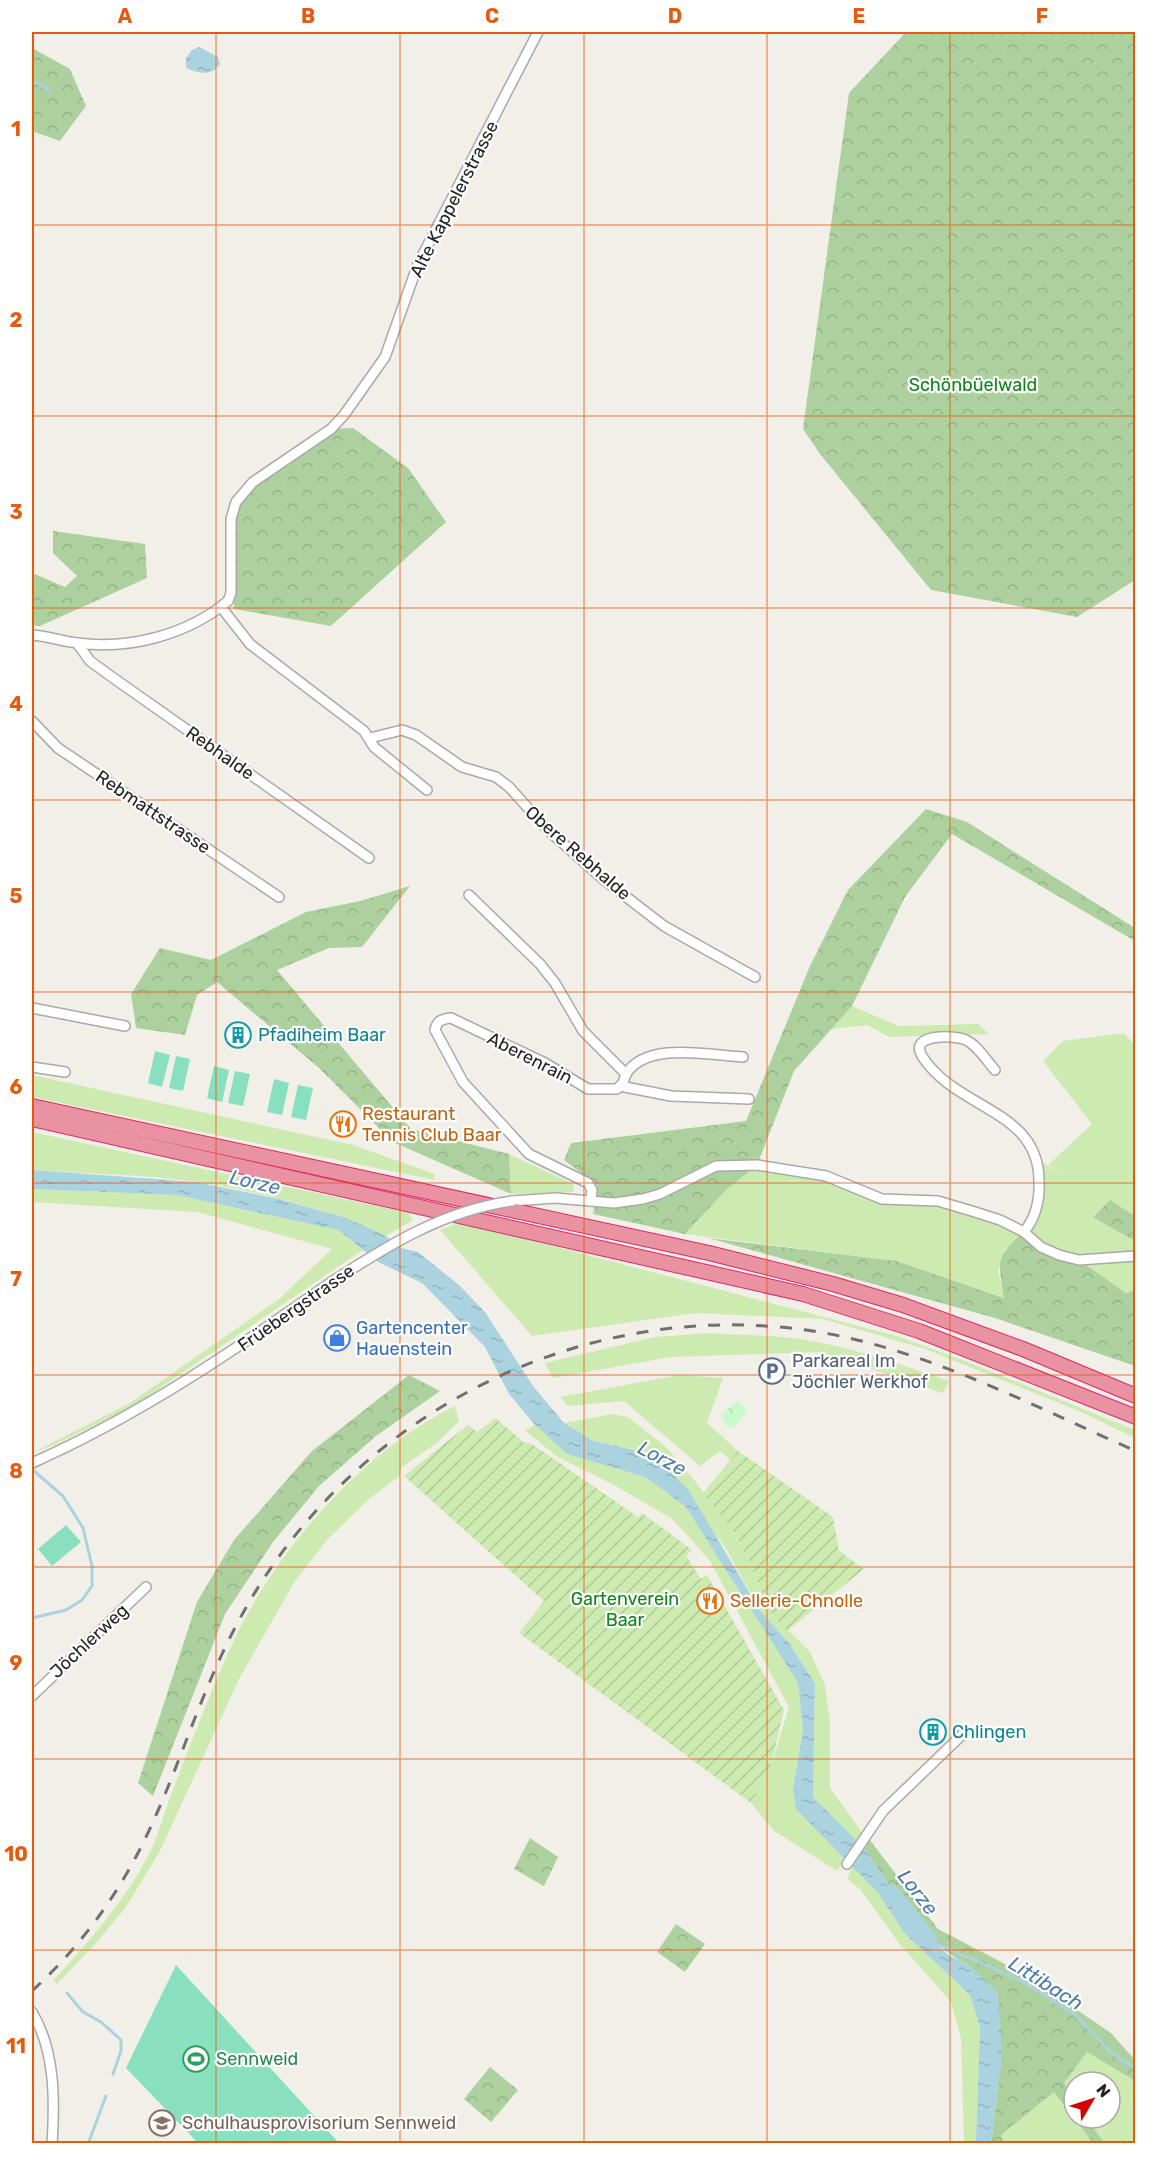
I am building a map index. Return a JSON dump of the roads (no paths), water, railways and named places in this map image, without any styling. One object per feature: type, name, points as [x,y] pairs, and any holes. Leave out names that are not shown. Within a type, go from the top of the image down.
[{"type":"highway","points":[[32,1106],[709,1253],[818,1279],[950,1321],[1136,1396]]},
{"type":"highway","points":[[32,1119],[803,1294],[919,1330],[1136,1417]]},
{"type":"street","name":"Alte Kappelerstrasse","points":[[221,607],[228,601],[231,593],[231,519],[236,502],[253,482],[331,429],[344,415],[386,357],[418,264],[538,32]]},
{"type":"street","points":[[32,635],[77,643],[149,640],[168,634],[221,607],[250,644],[370,738],[374,747],[427,790]]},
{"type":"street","name":"Rebhalde","points":[[77,643],[90,661],[104,672],[369,858]]},
{"type":"street","name":"Rebmattstrasse","points":[[32,721],[58,748],[279,897]]},
{"type":"street","name":"Obere Rebhalde","points":[[370,738],[402,730],[416,735],[462,767],[496,777],[509,787],[548,831],[603,879],[664,926],[755,976]]},
{"type":"street","points":[[469,895],[540,964],[555,983],[583,1031],[626,1074]]},
{"type":"street","points":[[32,1008],[125,1026]]},
{"type":"street","name":"Aberenrain","points":[[591,1201],[592,1190],[588,1183],[529,1154],[463,1082],[435,1030],[437,1023],[442,1019],[451,1018],[545,1064],[588,1089],[604,1091],[620,1086]]},
{"type":"street","points":[[994,1070],[973,1045],[963,1039],[935,1037],[925,1040],[921,1046],[921,1054],[947,1085],[1014,1125],[1033,1150],[1039,1175],[1040,1192],[1031,1223],[1024,1232]]},
{"type":"street","points":[[743,1057],[661,1053],[645,1056],[631,1066],[620,1086],[671,1096],[749,1099]]},
{"type":"street","points":[[32,1067],[65,1072]]},
{"type":"street","name":"Früebergstrasse","points":[[32,1463],[105,1429],[163,1396],[333,1281],[414,1231],[454,1214],[512,1201],[575,1200],[614,1203],[643,1199],[660,1194],[716,1166],[757,1165],[826,1176],[882,1198],[938,1201],[1000,1220],[1024,1232],[1041,1247],[1079,1260],[1136,1256]]},
{"type":"street","name":"Jöchlerweg","points":[[32,1696],[146,1587]]},
{"type":"street","points":[[847,1864],[883,1811],[965,1732]]},
{"type":"street","points":[[32,2012],[50,2060],[51,2144]]},
{"type":"water","points":[[199,47],[218,57],[220,64],[213,71],[200,73],[186,68],[186,58],[192,50]]},
{"type":"water","points":[[32,1170],[196,1182],[279,1199],[346,1218],[386,1236],[401,1248],[418,1252],[459,1285],[485,1312],[533,1386],[564,1423],[594,1441],[652,1454],[688,1489],[761,1612],[789,1643],[815,1683],[813,1797],[865,1849],[910,1917],[947,1954],[970,1966],[998,1993],[1002,2054],[991,2143],[976,2143],[980,2027],[970,1995],[905,1934],[878,1893],[796,1809],[793,1788],[803,1730],[798,1683],[685,1506],[645,1477],[567,1454],[535,1425],[509,1394],[485,1347],[422,1283],[378,1262],[338,1230],[176,1195],[32,1189]]},
{"type":"waterway","points":[[32,80],[50,91]]},
{"type":"waterway","points":[[32,1618],[66,1610],[82,1600],[92,1586],[92,1566],[83,1528],[63,1496],[34,1471]]},
{"type":"waterway","name":"Lorze","points":[[892,1893],[929,1939]]},
{"type":"waterway","name":"Littibach","points":[[933,1942],[1020,1980],[1075,2015],[1112,2053],[1136,2069]]},
{"type":"waterway","points":[[67,1993],[83,2012],[101,2022],[121,2040],[121,2051],[113,2074]]},
{"type":"waterway","points":[[88,2144],[106,2096]]},
{"type":"railway","points":[[32,1991],[66,1957],[96,1921],[122,1881],[145,1839],[169,1786],[224,1650],[237,1624],[286,1547],[347,1479],[417,1423],[495,1378],[579,1347],[667,1329],[758,1326],[849,1338],[923,1360],[995,1388],[1136,1451]]},
{"type":"place","name":"Pfadiheim Baar","points":[[238,1035]]},
{"type":"place","name":"Restaurant Tennis Club Baar","points":[[343,1124]]},
{"type":"place","name":"Gartencenter Hauenstein","points":[[337,1338]]},
{"type":"place","name":"Parkareal Im Jöchler Werkhof","points":[[772,1371]]},
{"type":"place","name":"Sellerie-Chnolle","points":[[710,1601]]},
{"type":"place","name":"Chlingen","points":[[933,1732]]},
{"type":"place","name":"Sennweid","points":[[196,2059]]},
{"type":"place","name":"Schulhausprovisorium Sennweid","points":[[162,2123]]},
{"type":"park label","name":"Schönbüelwald","points":[[973,385]]},
{"type":"park label","name":"Gartenverein Baar","points":[[625,1609]]}]
